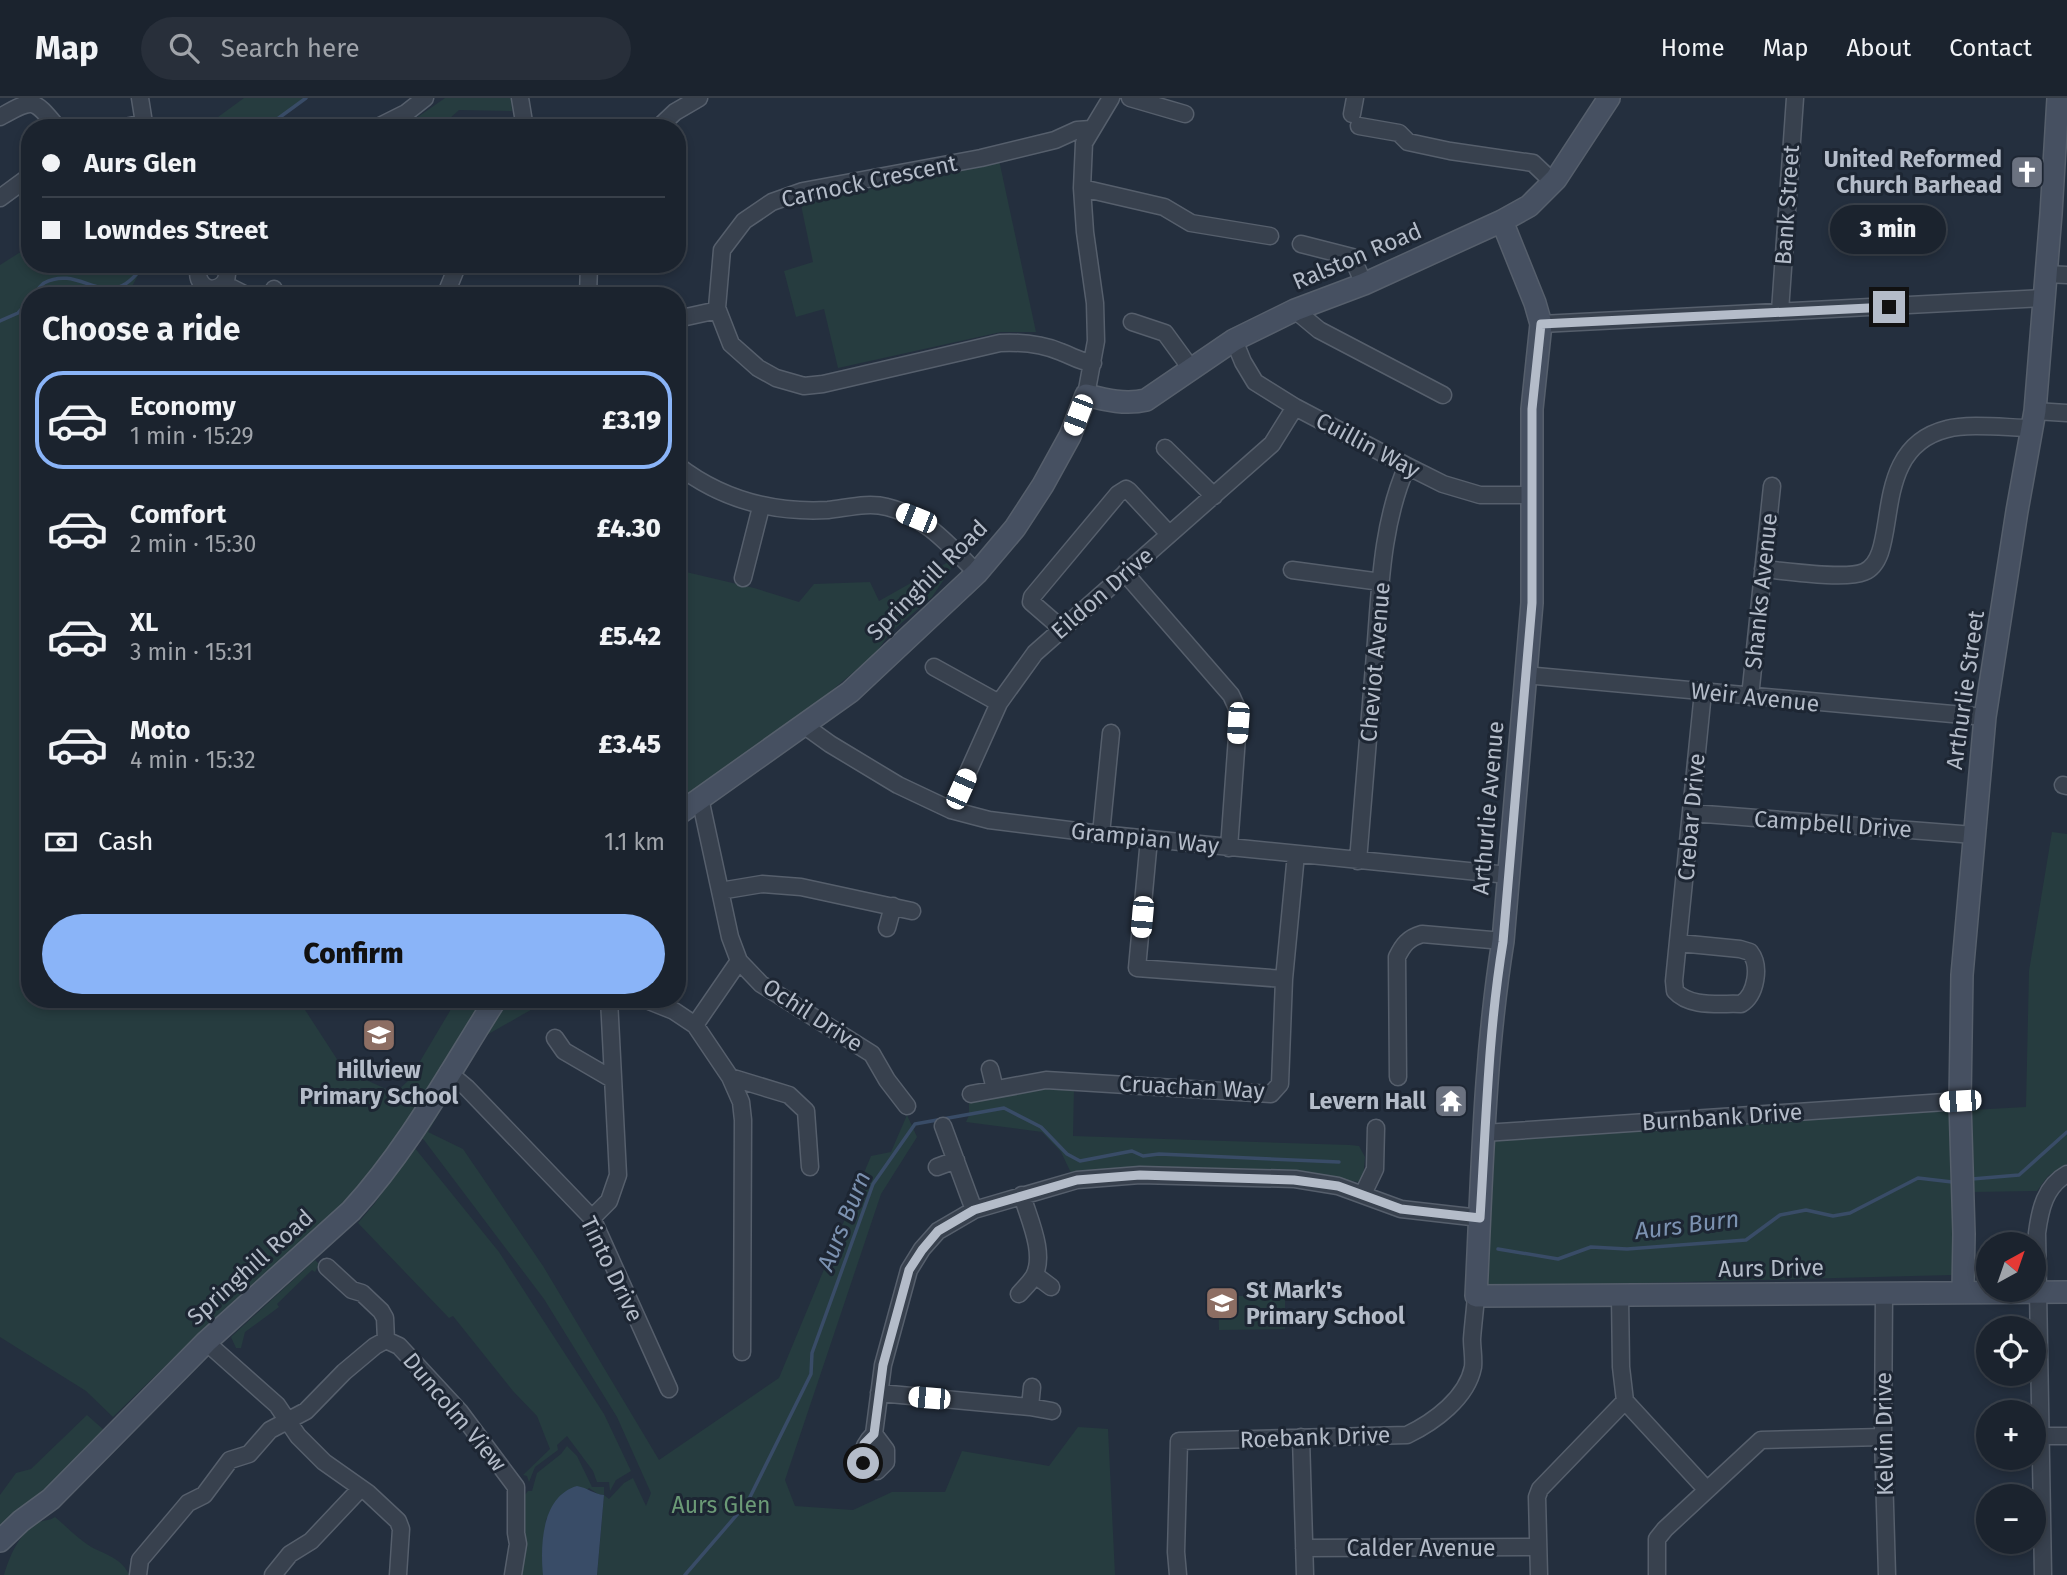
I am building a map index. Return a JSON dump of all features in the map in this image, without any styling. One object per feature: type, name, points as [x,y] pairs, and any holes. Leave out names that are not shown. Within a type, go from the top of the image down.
[{"type":"street","points":[[140,98],[143,119]]},
{"type":"street","points":[[393,119],[425,98]]},
{"type":"street","points":[[520,98],[524,119]]},
{"type":"street","points":[[668,119],[699,98]]},
{"type":"street","name":"Springhill Road","points":[[686,808],[850,692],[977,573],[1015,528],[1043,485],[1070,436],[1086,395],[1093,363],[1096,341],[1095,303],[1085,232],[1082,188],[1084,143],[1111,98]]},
{"type":"street","points":[[1130,98],[1185,114]]},
{"type":"street","name":"Ralston Road","points":[[1086,395],[1135,403],[1154,397],[1234,340],[1295,310],[1364,284],[1503,221],[1529,206],[1553,182],[1609,98]]},
{"type":"street","name":"Bank Street","points":[[1780,312],[1795,98]]},
{"type":"street","name":"Arthurlie Street","points":[[1963,1292],[1960,1101],[1962,975],[1985,717],[2034,420],[2044,298],[2056,274],[2058,98]]},
{"type":"street","points":[[0,117],[20,101],[33,100],[51,119]]},
{"type":"street","points":[[1355,113],[1399,133],[1408,142],[1533,163],[1553,182]]},
{"type":"street","name":"Carnock Crescent","points":[[1091,129],[981,158],[803,191],[772,202],[744,221],[722,250],[718,310],[731,344],[758,368],[776,378],[804,386],[840,381],[1000,343],[1019,342],[1038,346],[1062,352],[1077,361],[1093,363]]},
{"type":"street","points":[[0,198],[21,183]]},
{"type":"street","points":[[1082,188],[1164,208],[1191,223],[1270,236]]},
{"type":"street","points":[[1503,221],[1541,324],[2044,298]]},
{"type":"street","points":[[1301,244],[1352,257],[1364,284]]},
{"type":"street","points":[[197,273],[201,284],[206,287]]},
{"type":"street","points":[[220,287],[224,284],[227,273]]},
{"type":"street","points":[[224,284],[230,287]]},
{"type":"street","points":[[686,317],[718,310]]},
{"type":"street","points":[[1295,310],[1320,330],[1443,395]]},
{"type":"street","points":[[1132,322],[1165,333],[1192,370]]},
{"type":"street","name":"Arthurlie Avenue","points":[[1476,1296],[1483,1133],[1496,984],[1503,942],[1532,603],[1532,409],[1541,324]]},
{"type":"street","name":"Cuillin Way","points":[[1234,340],[1255,382],[1295,407],[1407,466],[1443,484],[1480,495],[1533,495]]},
{"type":"street","name":"Eildon Drive","points":[[951,810],[999,703],[1024,666],[1061,628],[1272,444],[1295,407]]},
{"type":"street","points":[[1763,569],[1848,575],[1865,572],[1875,564],[1897,471],[1910,450],[1929,435],[1948,429],[2034,420],[2067,412]]},
{"type":"street","points":[[1165,448],[1214,496]]},
{"type":"street","name":"Cheviot Avenue","points":[[1358,861],[1381,582],[1391,511],[1407,466]]},
{"type":"street","points":[[686,473],[728,496],[761,507],[791,510],[886,506],[916,518],[933,529],[977,573]]},
{"type":"street","name":"Shanks Avenue","points":[[1750,697],[1772,486]]},
{"type":"street","points":[[1061,628],[1031,602],[1031,597],[1118,494],[1126,489],[1129,491],[1169,534]]},
{"type":"street","points":[[743,578],[761,507]]},
{"type":"street","points":[[1292,570],[1381,582]]},
{"type":"street","points":[[1125,573],[1231,695],[1237,708],[1229,848]]},
{"type":"street","points":[[934,667],[999,703]]},
{"type":"street","name":"Weir Avenue","points":[[1525,675],[1985,717]]},
{"type":"street","name":"Crebar Drive","points":[[1679,943],[1740,948],[1750,952],[1756,964],[1754,984],[1747,1000],[1741,1004],[1692,1002],[1681,998],[1675,991],[1674,981],[1703,692]]},
{"type":"street","name":"Grampian Way","points":[[805,726],[898,785],[951,810],[989,820],[1229,848],[1508,875]]},
{"type":"street","points":[[1101,834],[1111,733]]},
{"type":"street","name":"Ochil Drive","points":[[700,798],[730,937],[739,961],[761,984],[872,1054],[907,1106]]},
{"type":"street","name":"Campbell Drive","points":[[1692,813],[1974,835]]},
{"type":"street","points":[[1149,839],[1137,968],[1284,979],[1296,854]]},
{"type":"street","points":[[720,891],[762,884],[801,887],[912,911]]},
{"type":"street","points":[[887,928],[893,906]]},
{"type":"street","points":[[1398,1077],[1397,957],[1403,945],[1412,937],[1422,934],[1503,942]]},
{"type":"street","points":[[695,1025],[739,961]]},
{"type":"street","name":"Cruachan Way","points":[[971,1094],[1057,1080],[1271,1094],[1280,1084],[1284,979]]},
{"type":"street","name":"Springhill Road","points":[[0,1541],[51,1499],[206,1342],[351,1211],[402,1146],[490,1008]]},
{"type":"street","points":[[592,1218],[609,1201],[618,1175],[609,1008]]},
{"type":"street","points":[[666,1008],[695,1025],[730,1077],[741,1102],[745,1328],[742,1352]]},
{"type":"street","points":[[555,1038],[564,1051],[611,1079]]},
{"type":"street","points":[[990,1069],[995,1089]]},
{"type":"street","name":"Tinto Drive","points":[[448,1072],[467,1088],[592,1218],[669,1389]]},
{"type":"street","points":[[730,1077],[789,1095],[806,1111],[810,1167]]},
{"type":"street","name":"Burnbank Drive","points":[[1483,1133],[1960,1101]]},
{"type":"street","points":[[943,1126],[974,1210]]},
{"type":"street","points":[[1363,1194],[1375,1169],[1376,1128]]},
{"type":"street","points":[[937,1167],[956,1160]]},
{"type":"street","points":[[2038,1232],[2040,1209],[2060,1177],[2067,1174]]},
{"type":"street","points":[[874,1434],[883,1365],[909,1270],[938,1231],[974,1210],[1077,1180],[1140,1175],[1294,1180],[1338,1186],[1401,1209],[1480,1218]]},
{"type":"street","points":[[1020,1294],[1034,1275],[1037,1247],[1022,1195]]},
{"type":"street","name":"Duncolm View","points":[[327,1267],[381,1311],[385,1318],[386,1340]]},
{"type":"street","points":[[1034,1275],[1051,1287]]},
{"type":"street","name":"Aurs Drive","points":[[1476,1296],[1976,1292]]},
{"type":"street","name":"Aurs Drive","points":[[2046,1292],[2067,1292]]},
{"type":"street","name":"Kelvin Drive","points":[[1884,1293],[1886,1575]]},
{"type":"street","name":"Roebank Drive","points":[[1178,1575],[1176,1552],[1179,1441],[1407,1435],[1427,1425],[1444,1411],[1470,1379],[1474,1364],[1472,1340],[1476,1296]]},
{"type":"street","points":[[1620,1296],[1620,1367],[1626,1401],[1706,1489]]},
{"type":"street","points":[[2040,1302],[2040,1400]]},
{"type":"street","name":"Duncolm View","points":[[138,1575],[140,1560],[188,1503],[204,1495],[230,1460],[249,1454],[270,1430],[306,1411],[344,1373],[386,1340]]},
{"type":"street","name":"Duncolm View","points":[[386,1340],[399,1346],[415,1361],[460,1412],[516,1487],[518,1550],[513,1575]]},
{"type":"street","points":[[206,1342],[277,1405],[290,1420],[298,1436],[324,1462],[361,1488],[398,1521],[401,1530],[398,1575]]},
{"type":"street","points":[[1030,1407],[1032,1387]]},
{"type":"street","points":[[879,1393],[1052,1411]]},
{"type":"street","points":[[1539,1575],[1537,1497],[1540,1489],[1626,1401]]},
{"type":"street","points":[[2046,1436],[2067,1436]]},
{"type":"street","points":[[1301,1437],[1305,1575]]},
{"type":"street","points":[[1657,1575],[1657,1539],[1706,1489],[1761,1440],[1883,1437]]},
{"type":"street","points":[[2041,1470],[2043,1575]]},
{"type":"street","points":[[273,1575],[290,1554],[310,1541],[361,1488]]},
{"type":"street","name":"Calder Avenue","points":[[1304,1548],[1538,1547]]},
{"type":"green space","points":[[244,98],[306,98],[277,119],[215,119]]},
{"type":"green space","points":[[445,98],[511,98],[512,111],[459,110],[449,119],[415,119]]},
{"type":"green space","points":[[999,160],[1036,332],[1001,332],[838,368],[824,309],[796,317],[784,271],[813,262],[801,205]]},
{"type":"green space","name":"Aurs Glen","points":[[21,252],[21,273],[139,273],[132,287],[21,287],[21,1008],[304,1008],[344,1070],[395,1093],[409,1080],[452,1008],[534,1008],[485,1036],[428,1132],[463,1149],[543,1266],[659,1460],[779,1378],[871,1156],[891,1152],[907,1115],[917,1137],[881,1194],[785,1480],[795,1506],[853,1510],[892,1492],[945,1492],[962,1451],[1049,1466],[1078,1427],[1108,1429],[1115,1575],[597,1575],[604,1495],[609,1499],[624,1483],[633,1478],[646,1506],[651,1493],[617,1417],[544,1299],[424,1140],[407,1127],[352,1197],[195,1337],[113,1417],[86,1391],[0,1337],[0,265]]},
{"type":"green space","points":[[950,561],[951,569],[932,597],[891,632],[874,655],[806,712],[686,798],[686,572],[799,602],[814,584],[870,582],[879,601]]},
{"type":"green space","points":[[2052,832],[2067,834],[2067,1164],[2048,1176],[2037,1191],[1974,1192],[1972,1110],[2026,1107],[2029,971]]},
{"type":"green space","points":[[1074,1087],[1073,1136],[1359,1146],[1365,1157],[1363,1179],[1359,1182],[1301,1173],[1072,1175],[1061,1152],[1042,1132],[966,1122],[969,1102],[1039,1089]]},
{"type":"green space","points":[[1955,1103],[1952,1275],[1483,1287],[1493,1139]]},
{"type":"green space","points":[[414,1147],[499,1252],[604,1414],[631,1471],[616,1480],[610,1491],[609,1482],[597,1482],[593,1471],[567,1436],[557,1445],[558,1450],[535,1467],[529,1482],[527,1476],[523,1475],[550,1449],[537,1416],[513,1391],[453,1316],[449,1318],[358,1223]]},
{"type":"green space","points":[[315,1260],[319,1264],[315,1272],[312,1270],[277,1304],[279,1307],[245,1332],[241,1348],[236,1348],[231,1337]]},
{"type":"green space","points":[[1218,1296],[1285,1296],[1285,1329],[1219,1330]]},
{"type":"green space","points":[[87,1415],[105,1431],[50,1487],[0,1528],[0,1495],[16,1473],[31,1469]]},
{"type":"green space","points":[[567,1446],[577,1456],[592,1487],[604,1487],[604,1495],[589,1488],[546,1519],[543,1575],[520,1575],[523,1497],[528,1491],[532,1491],[537,1473]]},
{"type":"green space","points":[[55,1517],[85,1542],[119,1562],[129,1575],[4,1575],[12,1552],[26,1532],[39,1522]]},
{"type":"water","points":[[577,1486],[604,1495],[597,1575],[543,1575],[543,1536],[550,1510],[565,1491]]},
{"type":"waterway","points":[[277,119],[306,98]]},
{"type":"waterway","points":[[119,287],[137,273]]},
{"type":"waterway","points":[[40,287],[58,278],[99,287]]},
{"type":"waterway","points":[[0,321],[21,310]]},
{"type":"waterway","name":"Aurs Burn","points":[[685,1575],[747,1503],[811,1374],[812,1353],[873,1184],[915,1124],[1004,1108],[1041,1127],[1067,1154],[1080,1161],[1132,1151],[1143,1156],[1159,1154],[1339,1162]]},
{"type":"waterway","name":"Aurs Burn","points":[[1972,1179],[2019,1175],[2067,1132]]},
{"type":"waterway","name":"Aurs Burn","points":[[1498,1249],[1558,1259],[1591,1247],[1627,1249],[1746,1240],[1780,1215],[1806,1210],[1833,1216],[1850,1213],[1918,1178],[1952,1182]]},
{"type":"place","name":"United Reformed Church Barhead","points":[[2027,172]]},
{"type":"place","name":"Hillview Primary School","points":[[379,1035]]},
{"type":"place","name":"Levern Hall","points":[[1451,1101]]},
{"type":"place","name":"St Mark's Primary School","points":[[1222,1303]]},
{"type":"route","points":[[863,1463],[864,1444],[874,1434],[883,1365],[909,1270],[938,1231],[974,1210],[1077,1180],[1140,1175],[1294,1180],[1338,1186],[1401,1209],[1480,1218],[1483,1133],[1496,984],[1503,942],[1532,603],[1532,409],[1541,324],[1889,307]]}]
